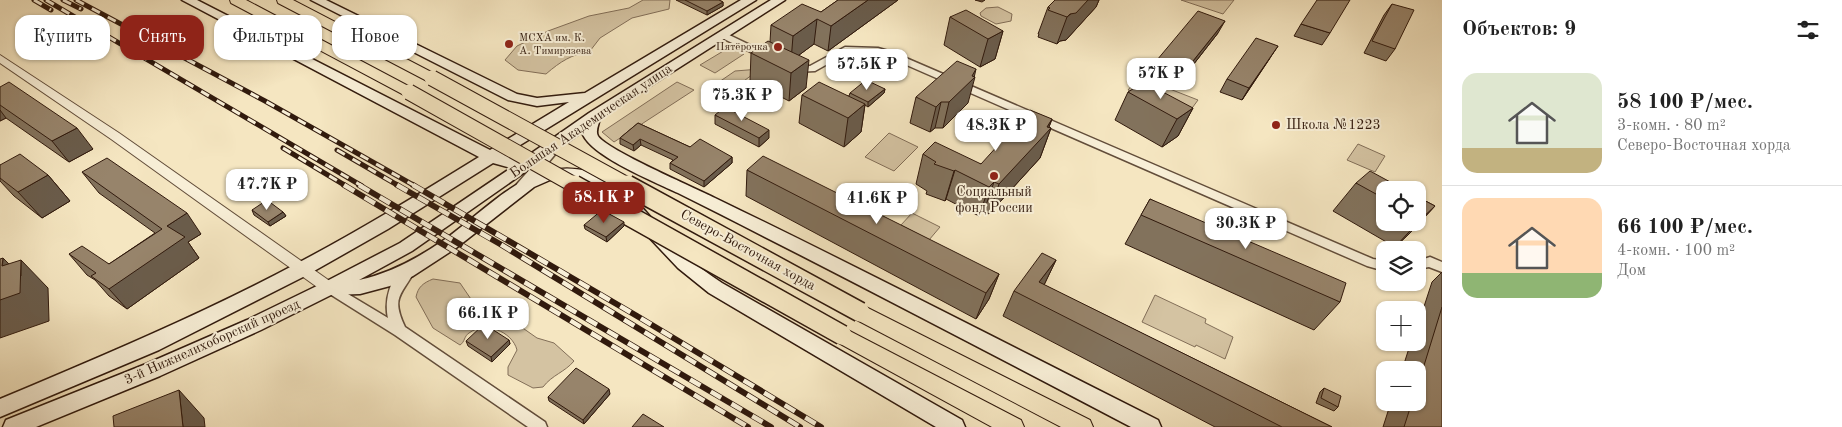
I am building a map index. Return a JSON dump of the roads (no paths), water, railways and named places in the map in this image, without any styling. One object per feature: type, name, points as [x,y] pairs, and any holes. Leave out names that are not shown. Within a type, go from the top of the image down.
[{"type":"main road","points":[[188,0],[491,157],[516,164],[527,164]]},
{"type":"main road","name":"Северо-Восточная хорда","points":[[236,0],[409,92],[842,335],[1013,427]]},
{"type":"main road","name":"Северо-Восточная хорда","points":[[283,0],[432,78],[860,312],[1082,427]]},
{"type":"main road","points":[[317,0],[513,97],[537,102],[550,102],[594,93]]},
{"type":"main road","name":"Большая Академическая улица","points":[[382,225],[594,93],[750,0]]},
{"type":"main road","name":"Большая Академическая улица","points":[[406,247],[594,116],[778,0]]},
{"type":"main road","points":[[594,116],[589,132],[591,138],[598,145],[1151,427]]},
{"type":"main road","points":[[329,288],[359,288],[408,272],[511,197],[521,187],[543,175],[562,173],[591,178],[623,198],[680,261],[705,281],[744,306],[955,427]]},
{"type":"main road","name":"3-й Нижнелихоборский проезд","points":[[0,408],[152,344],[301,270],[382,225]]},
{"type":"main road","name":"3-й Нижнелихоборский проезд","points":[[13,427],[254,325],[406,247]]},
{"type":"street","points":[[723,35],[790,68],[812,69],[845,50],[878,51],[889,54],[1376,264]]},
{"type":"street","points":[[0,58],[114,136],[301,270],[400,331],[540,427]]},
{"type":"street","points":[[521,187],[565,137]]},
{"type":"street","points":[[1426,263],[1430,262],[1442,267]]},
{"type":"street","points":[[400,331],[392,315],[392,297],[399,281],[408,272]]},
{"type":"railway","points":[[34,0],[51,10]]},
{"type":"railway","points":[[46,0],[362,186]]},
{"type":"railway","points":[[63,0],[81,9]]},
{"type":"railway","points":[[76,0],[265,101],[415,186]]},
{"type":"railway","points":[[283,148],[346,186]]},
{"type":"railway","points":[[337,150],[399,186]]},
{"type":"railway","points":[[344,185],[748,427]]},
{"type":"railway","points":[[359,185],[771,427]]},
{"type":"railway","points":[[397,185],[500,244],[800,427]]},
{"type":"railway","points":[[413,185],[637,316],[821,427]]},
{"type":"place","name":"МСХА им. К. А. Тимирязева","points":[[509,44]]},
{"type":"place","name":"Пятёрочка","points":[[778,47]]},
{"type":"place","name":"Школа №1223","points":[[1276,125]]},
{"type":"place","name":"Социальный фонд России","points":[[994,176]]}]
